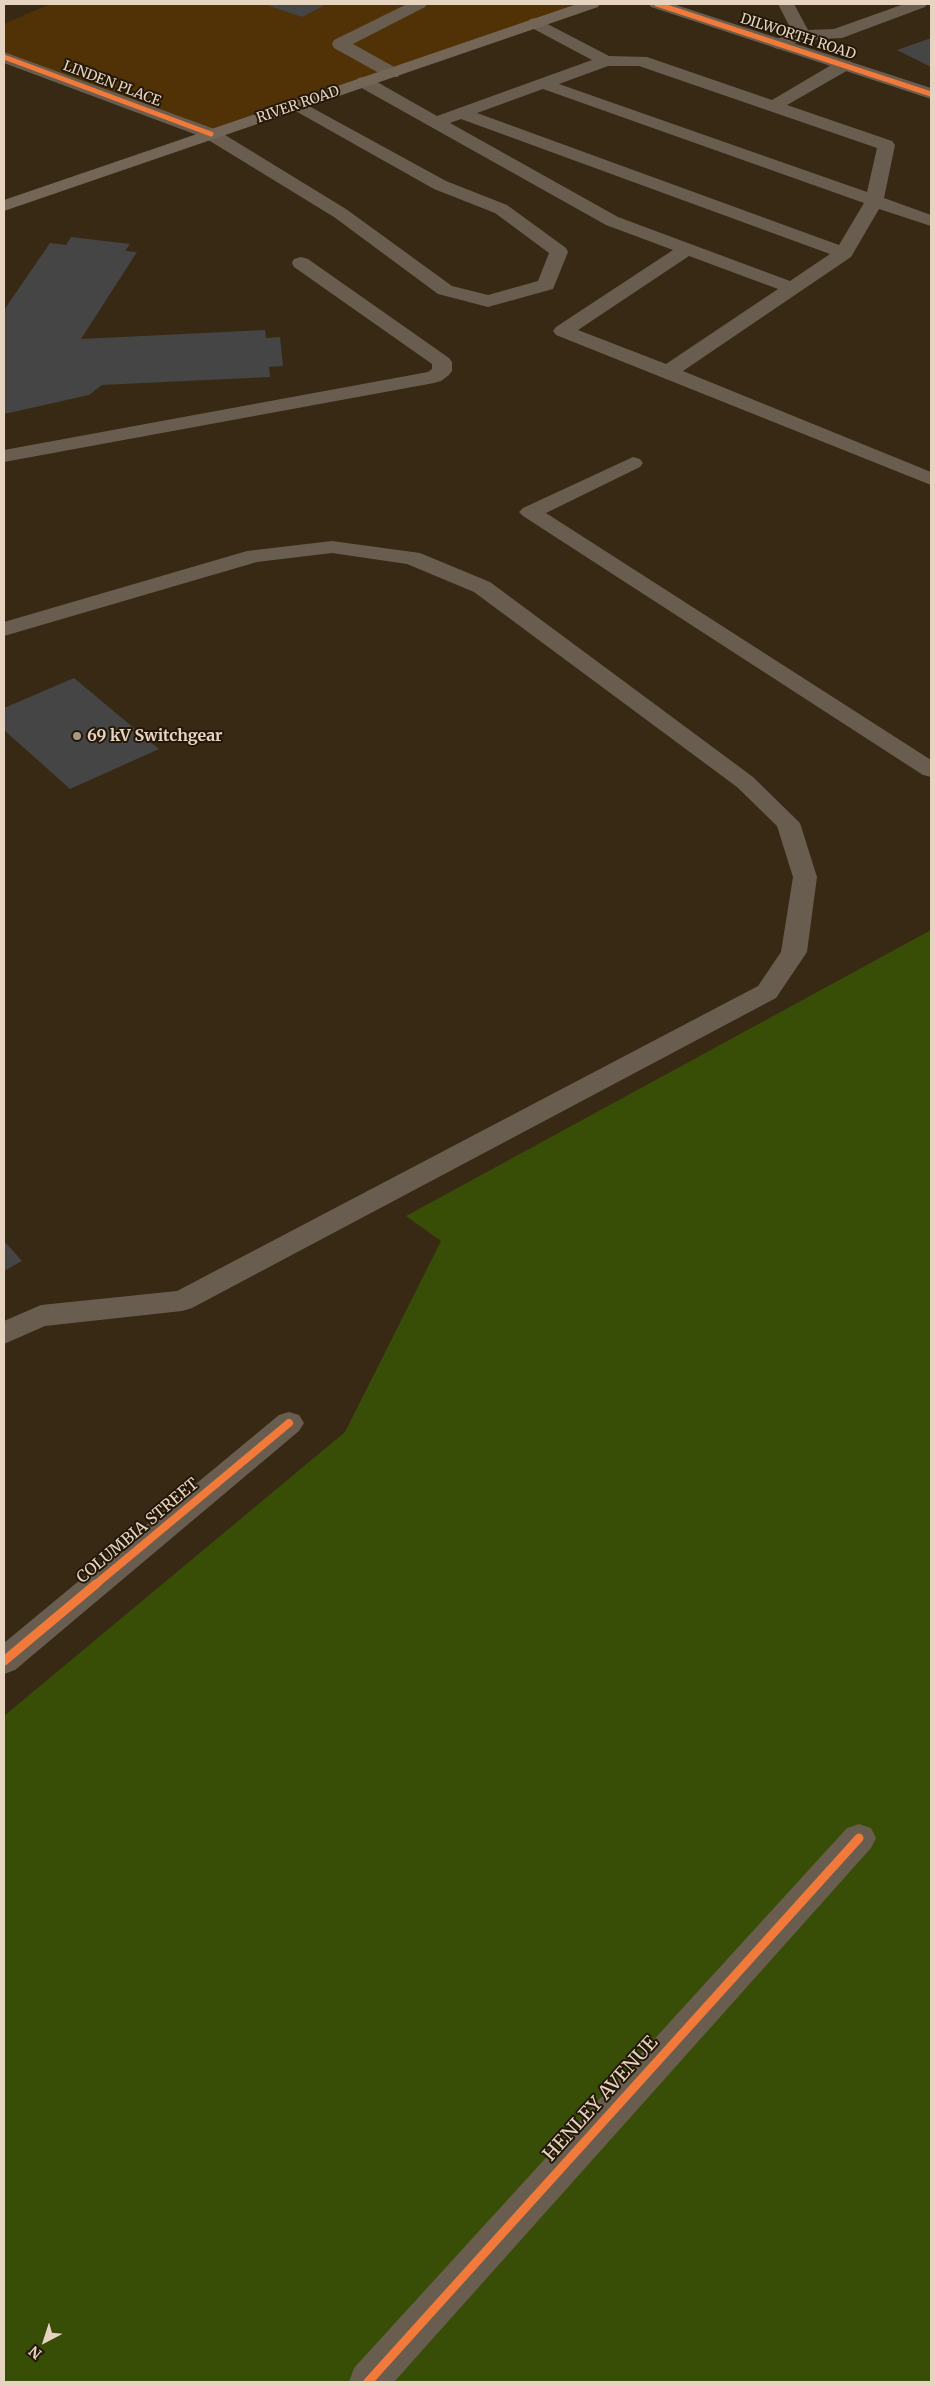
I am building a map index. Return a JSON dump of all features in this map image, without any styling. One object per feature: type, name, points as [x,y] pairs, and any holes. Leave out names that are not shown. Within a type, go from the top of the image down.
[{"type":"main road","name":"RIVER ROAD","points":[[4,206],[592,4]]},
{"type":"street","points":[[392,73],[340,44],[418,4]]},
{"type":"street","name":"DILWORTH ROAD","points":[[657,4],[931,94]]},
{"type":"street","points":[[786,4],[802,35]]},
{"type":"street","points":[[780,44],[802,35],[836,34],[919,4]]},
{"type":"street","points":[[536,23],[606,61]]},
{"type":"street","name":"LINDEN PLACE","points":[[4,56],[211,134],[340,213],[445,290],[488,301],[546,285],[559,252],[501,209],[440,185],[298,105]]},
{"type":"street","points":[[436,122],[606,61],[641,61],[886,145],[874,201],[844,252],[668,372]]},
{"type":"street","points":[[774,106],[844,65]]},
{"type":"street","points":[[364,82],[436,122],[559,178],[612,221],[792,288]]},
{"type":"street","points":[[541,83],[931,221]]},
{"type":"street","points":[[461,113],[844,252]]},
{"type":"street","points":[[559,178],[591,161]]},
{"type":"street","points":[[687,249],[563,331],[931,480]]},
{"type":"street","points":[[4,456],[434,377],[442,371],[442,362],[301,263]]},
{"type":"street","points":[[633,463],[530,512],[864,725],[931,770]]},
{"type":"street","points":[[4,629],[255,556],[332,547],[412,558],[482,587],[745,782],[788,824],[805,877],[794,952],[767,992],[182,1301],[41,1316],[4,1333]]},
{"type":"street","name":"COLUMBIA STREET","points":[[4,1661],[289,1423]]},
{"type":"street","name":"HENLEY AVENUE","points":[[368,2382],[859,1838]]},
{"type":"shaded area","points":[[50,4],[592,4],[211,134],[4,57],[4,24]]},
{"type":"green space","points":[[931,930],[931,2382],[4,2382],[4,1716],[345,1432],[441,1241],[406,1216]]},
{"type":"building","points":[[264,4],[327,4],[302,17]]},
{"type":"building","points":[[931,38],[931,67],[897,50]]},
{"type":"building","points":[[71,237],[130,244],[125,251],[137,252],[81,339],[265,330],[266,338],[280,337],[283,366],[269,367],[270,377],[102,385],[89,395],[4,414],[4,310],[50,243],[66,245]]},
{"type":"building","name":"69 kV Switchgear","points":[[74,678],[159,749],[70,789],[4,730],[4,708]]},
{"type":"building","points":[[4,1241],[22,1261],[4,1271]]},
{"type":"cycle path","points":[[657,4],[931,94]]},
{"type":"cycle path","points":[[4,57],[211,134]]},
{"type":"cycle path","points":[[4,1661],[289,1423]]},
{"type":"cycle path","points":[[368,2382],[859,1838]]},
{"type":"place","name":"69 kV Switchgear","points":[[77,736]]}]
